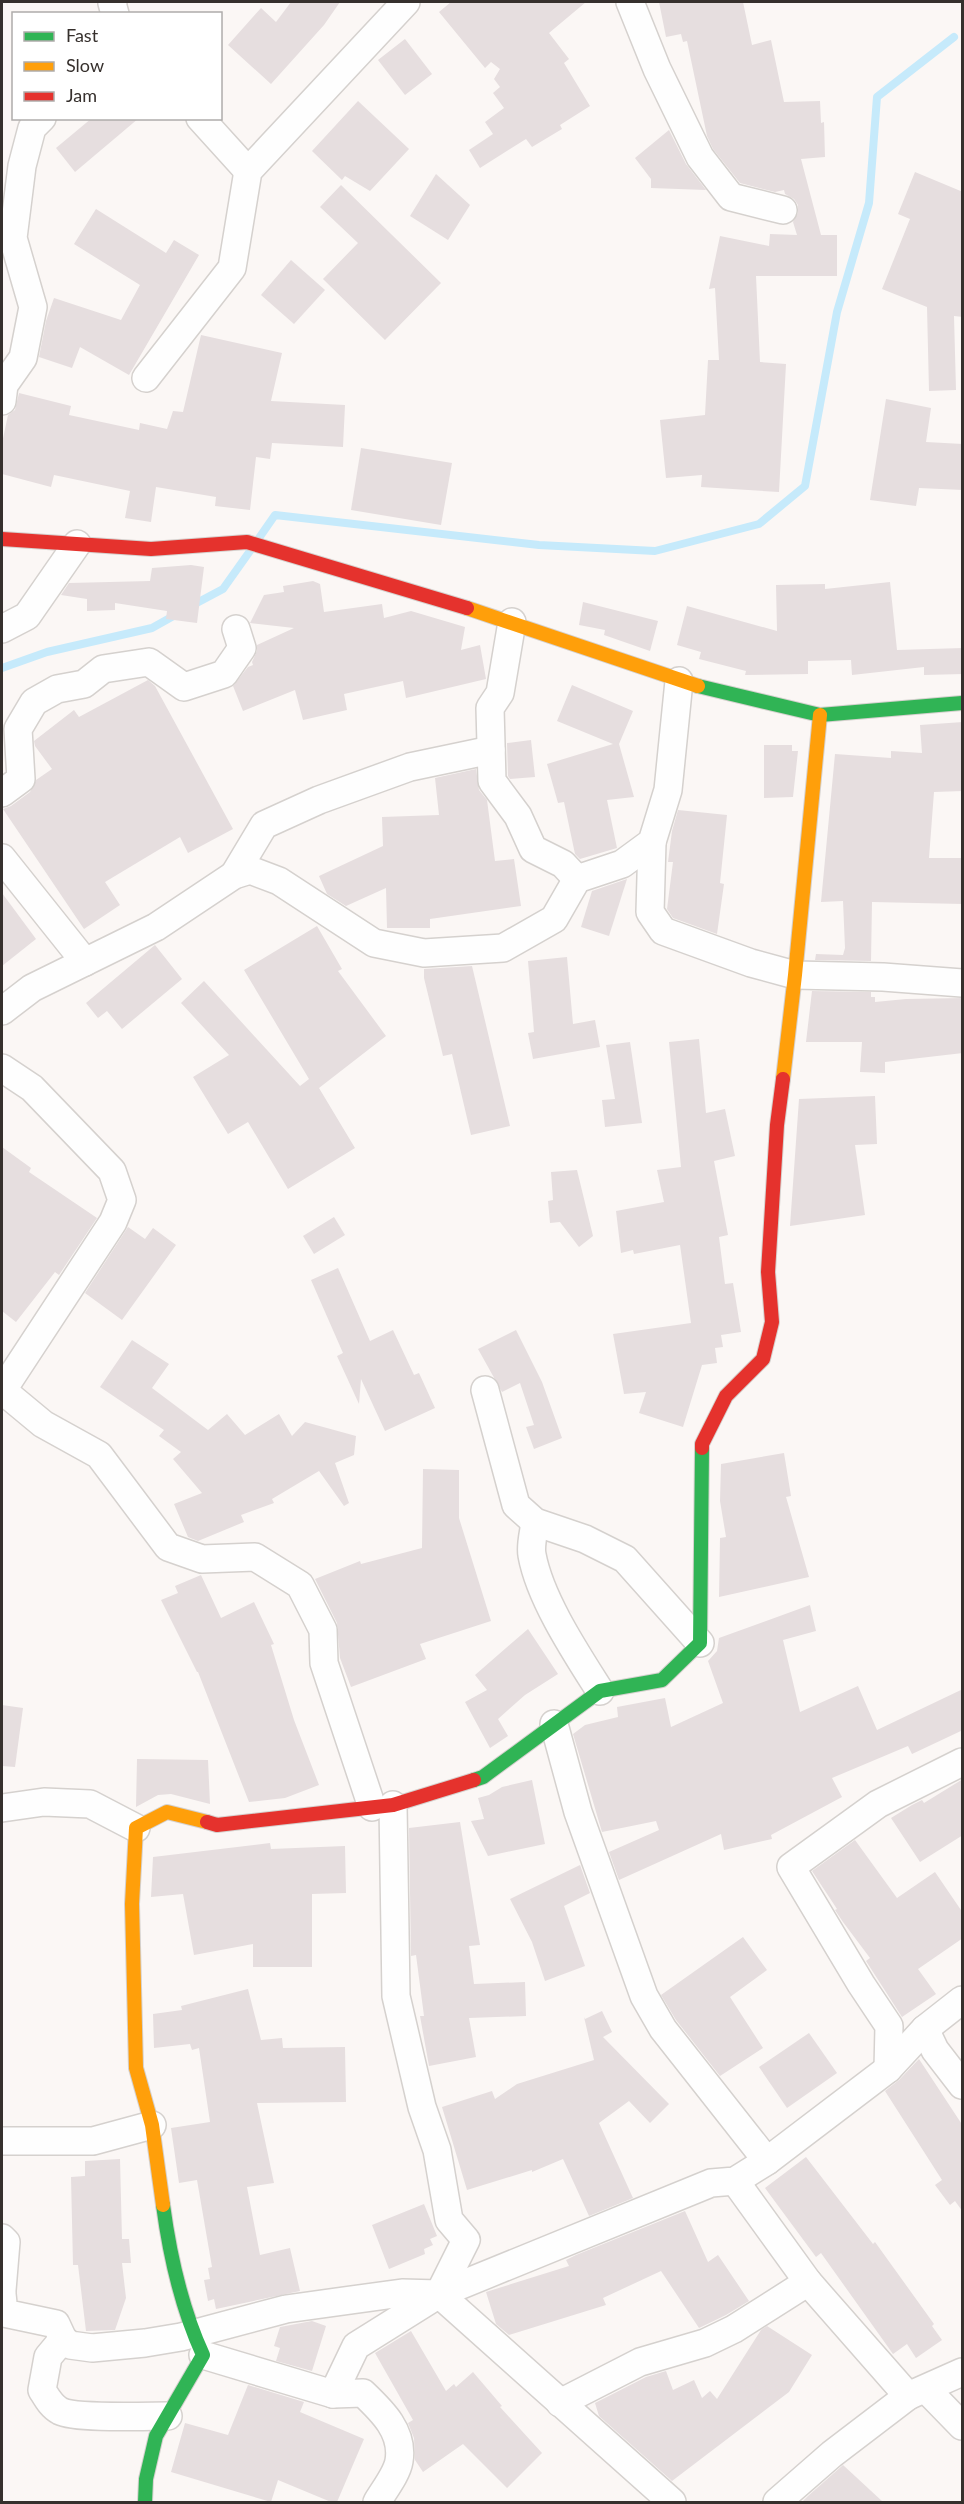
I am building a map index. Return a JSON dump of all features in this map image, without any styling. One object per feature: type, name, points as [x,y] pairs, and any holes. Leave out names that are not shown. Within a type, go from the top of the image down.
[{"type":"street","points":[[146,378],[232,268],[248,171],[406,2]]},
{"type":"street","points":[[630,2],[657,69],[700,157],[731,197],[783,210]]},
{"type":"street","points":[[2,401],[4,385],[23,358],[33,307],[13,238],[22,166],[32,128],[40,120]]},
{"type":"street","points":[[202,120],[248,171]]},
{"type":"street","points":[[2,539],[151,549],[247,542],[513,622],[679,681],[820,715],[963,703]]},
{"type":"street","points":[[2,629],[27,616],[77,544]]},
{"type":"street","points":[[513,622],[500,693],[490,708],[492,781],[518,816],[533,849],[563,864],[577,879]]},
{"type":"street","points":[[2,793],[21,779],[18,729],[34,702],[57,690],[84,684],[103,669],[149,662],[184,687],[224,674],[242,648],[236,628]]},
{"type":"street","points":[[679,681],[668,790],[652,842],[650,912],[663,931],[751,963],[795,975],[883,977],[963,983]]},
{"type":"street","points":[[136,1828],[167,1812],[217,1825],[383,1806],[483,1777],[600,1691],[662,1680],[700,1643],[702,1443],[726,1396],[763,1359],[772,1322],[768,1272],[777,1125],[795,975],[820,715]]},
{"type":"street","points":[[234,875],[264,825],[319,800],[410,767],[491,750]]},
{"type":"street","points":[[2,1011],[32,988],[156,927],[234,875],[250,870],[279,881],[374,943],[424,953],[503,948],[554,919],[577,879],[622,864],[652,842]]},
{"type":"street","points":[[2,858],[85,962]]},
{"type":"street","points":[[2,1068],[32,1088],[112,1171],[122,1200],[113,1222],[2,1390],[43,1424],[99,1455],[168,1547],[202,1559],[255,1557],[300,1585],[323,1630],[324,1663],[383,1806],[396,1996],[422,2107],[436,2150],[449,2220],[466,2240],[439,2294]]},
{"type":"street","points":[[485,1390],[516,1504],[535,1522],[585,1539],[625,1559],[700,1643]]},
{"type":"street","points":[[535,1522],[531,1553],[548,1601],[575,1652],[600,1691]]},
{"type":"street","points":[[554,1724],[578,1812],[644,1996],[663,2029],[766,2161]]},
{"type":"street","points":[[888,2069],[889,2026],[791,1867],[878,1804],[963,1762]]},
{"type":"street","points":[[2,1808],[44,1802],[90,1804],[136,1828]]},
{"type":"street","points":[[136,1828],[132,1904],[135,2068],[152,2125],[170,2258],[198,2344],[168,2416],[156,2436],[146,2479],[145,2502]]},
{"type":"street","points":[[333,2394],[356,2346],[439,2294],[711,2182],[735,2181],[766,2161],[888,2069],[925,2029],[963,2000]]},
{"type":"street","points":[[925,2029],[935,2050],[963,2085]]},
{"type":"street","points":[[2,2141],[93,2141],[152,2125]]},
{"type":"street","points":[[735,2181],[808,2282],[917,2393],[963,2426]]},
{"type":"street","points":[[2,2238],[6,2242],[2,2292],[4,2313],[56,2324],[63,2339],[70,2344],[92,2348],[145,2343],[198,2344],[333,2394],[363,2393],[385,2414],[400,2441],[399,2462],[377,2502]]},
{"type":"street","points":[[560,2403],[640,2362],[705,2343],[734,2329],[808,2282]]},
{"type":"street","points":[[198,2344],[286,2309],[402,2293],[439,2294],[672,2502]]},
{"type":"street","points":[[63,2339],[48,2357],[42,2390],[49,2402],[62,2412],[103,2416],[168,2416]]},
{"type":"street","points":[[777,2502],[832,2454],[917,2393],[963,2372]]},
{"type":"building","points":[[291,2],[340,2],[324,25],[271,84],[228,45],[261,8],[276,22]]},
{"type":"building","points":[[451,2],[586,2],[549,33],[569,59],[564,63],[590,106],[560,125],[562,129],[532,147],[526,139],[480,168],[469,150],[493,134],[485,122],[504,108],[493,93],[500,87],[494,79],[500,69],[491,62],[485,68],[439,12]]},
{"type":"building","points":[[659,2],[743,2],[752,45],[771,40],[784,102],[820,101],[821,123],[824,122],[825,157],[801,159],[821,235],[837,235],[837,276],[756,276],[760,362],[786,364],[779,492],[701,487],[702,475],[666,478],[660,420],[705,415],[708,360],[719,360],[715,288],[709,289],[720,236],[769,246],[770,234],[797,235],[793,222],[798,213],[798,205],[794,199],[785,194],[784,190],[775,192],[740,183],[713,149],[707,136],[687,41],[683,42],[681,34],[666,37]]},
{"type":"building","points":[[405,39],[432,74],[405,95],[378,60]]},
{"type":"building","points":[[358,101],[409,149],[370,191],[345,176],[342,180],[312,151]]},
{"type":"building","points":[[90,120],[137,120],[75,172],[56,148]]},
{"type":"building","points":[[669,130],[686,164],[706,190],[651,188],[651,179],[635,158]]},
{"type":"building","points":[[915,172],[963,192],[963,317],[954,316],[956,390],[929,391],[927,307],[882,289],[910,219],[898,214]]},
{"type":"building","points":[[436,174],[470,205],[448,240],[410,216]]},
{"type":"building","points":[[341,185],[441,283],[385,340],[323,279],[358,243],[320,207]]},
{"type":"building","points":[[96,209],[166,253],[174,240],[199,255],[129,375],[80,347],[72,368],[39,357],[46,321],[54,298],[121,320],[140,285],[74,244]]},
{"type":"building","points":[[291,260],[325,290],[294,324],[261,295]]},
{"type":"building","points":[[201,335],[282,353],[271,401],[345,405],[343,447],[272,443],[270,459],[256,457],[250,510],[215,506],[216,497],[156,487],[151,522],[125,518],[130,491],[54,475],[51,487],[2,474],[2,443],[8,415],[15,410],[19,393],[71,406],[69,415],[139,430],[140,423],[167,429],[173,411],[183,412]]},
{"type":"building","points":[[886,399],[931,408],[926,442],[963,444],[963,490],[919,488],[916,506],[870,500]]},
{"type":"building","points":[[361,448],[452,463],[441,525],[351,510]]},
{"type":"building","points":[[191,565],[204,567],[197,623],[166,619],[167,611],[115,603],[115,610],[87,611],[87,599],[61,595],[69,583],[150,581],[152,568]]},
{"type":"building","points":[[313,581],[320,584],[324,612],[382,604],[384,618],[411,611],[465,627],[461,650],[480,645],[486,679],[406,698],[403,681],[344,694],[347,710],[303,720],[295,690],[243,711],[233,686],[248,667],[253,665],[257,645],[294,628],[250,623],[264,595],[284,592],[283,586]]},
{"type":"building","points":[[890,582],[897,650],[963,648],[963,674],[924,675],[924,667],[852,675],[851,660],[808,661],[808,674],[745,675],[746,671],[699,659],[701,652],[677,645],[687,606],[777,631],[776,585],[825,584],[825,589]]},
{"type":"building","points":[[583,602],[658,621],[650,651],[604,635],[605,630],[579,625]]},
{"type":"building","points":[[148,680],[155,686],[233,829],[188,853],[180,837],[105,882],[120,905],[84,929],[3,809],[30,792],[36,780],[52,769],[35,746],[34,741],[74,710],[79,717]]},
{"type":"building","points":[[572,685],[633,711],[619,744],[634,797],[607,800],[617,848],[580,859],[575,854],[564,802],[558,803],[547,764],[613,744],[557,721]]},
{"type":"building","points":[[963,722],[963,791],[934,792],[929,858],[963,858],[963,904],[872,902],[871,961],[815,960],[816,954],[843,955],[845,948],[843,901],[821,902],[835,754],[891,758],[891,751],[922,753],[920,725]]},
{"type":"building","points":[[531,740],[535,777],[510,779],[507,743]]},
{"type":"building","points":[[764,745],[792,745],[792,751],[798,751],[793,797],[764,798]]},
{"type":"building","points":[[476,769],[479,790],[487,800],[495,861],[514,859],[521,906],[430,919],[430,928],[387,928],[386,888],[346,906],[327,894],[319,876],[383,846],[382,817],[439,815],[435,778]]},
{"type":"building","points":[[678,810],[727,815],[720,883],[724,884],[717,934],[673,918],[667,909],[673,862],[668,862],[672,831]]},
{"type":"building","points":[[627,879],[609,936],[581,927],[592,891]]},
{"type":"building","points":[[2,893],[36,939],[2,966]]},
{"type":"building","points":[[317,926],[342,969],[338,971],[386,1036],[319,1088],[355,1148],[288,1189],[248,1122],[228,1134],[193,1077],[229,1055],[181,1003],[204,981],[300,1086],[309,1079],[244,970]]},
{"type":"building","points":[[155,945],[182,979],[122,1029],[107,1011],[98,1018],[86,1003]]},
{"type":"building","points":[[567,957],[573,1024],[595,1020],[600,1047],[533,1059],[528,1033],[534,1032],[528,961]]},
{"type":"building","points":[[472,966],[510,1126],[471,1135],[452,1054],[443,1056],[424,978],[424,969]]},
{"type":"building","points":[[812,991],[871,992],[871,997],[875,997],[875,1002],[963,998],[963,1053],[885,1062],[885,1073],[860,1072],[862,1042],[806,1042]]},
{"type":"building","points":[[699,1039],[706,1113],[725,1109],[735,1156],[714,1161],[728,1235],[719,1237],[725,1284],[733,1283],[741,1332],[721,1335],[723,1347],[715,1348],[717,1363],[702,1365],[683,1427],[639,1413],[646,1392],[624,1394],[613,1334],[691,1323],[680,1245],[634,1254],[633,1250],[621,1253],[616,1211],[664,1202],[657,1170],[681,1167],[669,1042]]},
{"type":"building","points":[[630,1042],[642,1123],[605,1127],[602,1100],[615,1099],[606,1045]]},
{"type":"building","points":[[875,1096],[877,1144],[855,1145],[865,1215],[790,1226],[799,1099]]},
{"type":"building","points":[[2,1147],[31,1168],[29,1172],[97,1218],[59,1275],[55,1272],[16,1322],[2,1311]]},
{"type":"building","points":[[577,1170],[593,1236],[579,1247],[560,1222],[550,1223],[548,1201],[553,1200],[551,1172]]},
{"type":"building","points":[[334,1217],[345,1235],[314,1254],[303,1236]]},
{"type":"building","points":[[128,1227],[145,1239],[153,1228],[176,1245],[122,1320],[85,1293]]},
{"type":"building","points":[[338,1268],[370,1341],[393,1330],[414,1375],[419,1373],[435,1408],[385,1431],[361,1379],[359,1404],[337,1356],[343,1353],[311,1280]]},
{"type":"building","points":[[516,1330],[542,1382],[562,1438],[534,1449],[526,1427],[534,1425],[520,1383],[502,1392],[478,1349]]},
{"type":"building","points":[[132,1340],[169,1364],[152,1388],[208,1430],[227,1414],[245,1435],[279,1414],[292,1436],[305,1422],[356,1436],[354,1455],[335,1463],[349,1503],[344,1506],[319,1471],[272,1499],[274,1503],[241,1515],[244,1522],[198,1541],[188,1537],[174,1504],[202,1493],[173,1459],[181,1452],[159,1436],[164,1430],[100,1387]]},
{"type":"building","points":[[784,1453],[791,1496],[786,1497],[809,1577],[719,1597],[720,1538],[726,1537],[720,1501],[721,1464]]},
{"type":"building","points":[[423,1469],[459,1470],[459,1518],[491,1621],[420,1644],[426,1659],[351,1687],[340,1658],[337,1623],[315,1579],[360,1561],[361,1564],[422,1548]]},
{"type":"building","points":[[201,1575],[221,1618],[254,1602],[274,1644],[271,1645],[294,1720],[319,1785],[285,1798],[249,1802],[198,1672],[161,1600],[178,1593],[175,1586]]},
{"type":"building","points":[[810,1605],[816,1631],[783,1640],[800,1712],[858,1686],[877,1730],[963,1689],[963,1730],[912,1754],[908,1746],[832,1778],[842,1797],[771,1835],[772,1839],[724,1850],[721,1834],[619,1880],[609,1852],[659,1830],[656,1821],[602,1832],[573,1734],[585,1725],[618,1717],[617,1707],[665,1698],[671,1727],[723,1703],[708,1661],[717,1651],[719,1638]]},
{"type":"building","points":[[528,1629],[558,1674],[525,1695],[498,1719],[508,1736],[490,1748],[465,1702],[487,1690],[475,1675]]},
{"type":"building","points":[[2,1705],[23,1708],[15,1767],[2,1766]]},
{"type":"building","points":[[137,1759],[208,1760],[210,1804],[171,1794],[158,1795],[136,1807]]},
{"type":"building","points":[[963,1779],[963,1835],[920,1862],[891,1818],[922,1800],[924,1803]]},
{"type":"building","points":[[532,1780],[545,1844],[488,1856],[471,1821],[484,1819],[478,1798],[489,1795],[502,1787]]},
{"type":"building","points":[[460,1822],[480,1945],[469,1946],[474,1984],[525,1982],[526,2016],[469,2018],[476,2057],[429,2066],[420,2016],[424,2016],[416,1955],[411,1956],[409,1828]]},
{"type":"building","points":[[855,1840],[897,1898],[935,1872],[963,1913],[963,1938],[918,1969],[936,1994],[902,2017],[866,1961],[870,1958],[835,1910],[837,1909],[812,1871]]},
{"type":"building","points":[[270,1843],[271,1849],[345,1846],[346,1893],[312,1894],[312,1967],[253,1967],[253,1944],[194,1955],[183,1894],[151,1897],[153,1857]]},
{"type":"building","points":[[580,1865],[590,1893],[564,1906],[585,1966],[545,1981],[532,1942],[510,1899]]},
{"type":"building","points":[[743,1937],[767,1970],[730,1997],[763,2048],[720,2076],[676,2020],[661,1995]]},
{"type":"building","points":[[248,1989],[261,2040],[282,2038],[283,2048],[345,2047],[346,2102],[257,2103],[274,2183],[247,2187],[260,2255],[290,2248],[300,2291],[216,2309],[214,2299],[208,2301],[204,2280],[210,2279],[208,2268],[212,2267],[197,2180],[179,2183],[171,2128],[210,2122],[199,2048],[192,2050],[190,2044],[154,2048],[153,2014],[182,2010],[181,2006]]},
{"type":"building","points":[[602,2011],[612,2032],[603,2037],[669,2104],[650,2123],[629,2101],[599,2123],[633,2198],[589,2216],[563,2159],[532,2172],[532,2170],[467,2190],[442,2107],[492,2091],[495,2099],[517,2084],[594,2060],[584,2017],[585,2019]]},
{"type":"building","points":[[809,2033],[837,2073],[787,2108],[759,2067]]},
{"type":"building","points":[[919,2059],[963,2126],[963,2212],[955,2201],[950,2205],[935,2185],[942,2180],[885,2091]]},
{"type":"building","points":[[806,2157],[873,2244],[875,2242],[934,2324],[932,2326],[942,2340],[916,2358],[907,2344],[893,2354],[821,2253],[816,2257],[765,2188]]},
{"type":"building","points":[[120,2159],[122,2239],[129,2239],[131,2263],[122,2263],[126,2298],[115,2330],[86,2331],[78,2265],[73,2265],[71,2177],[85,2176],[85,2161]]},
{"type":"building","points":[[424,2204],[437,2236],[430,2239],[433,2245],[424,2249],[425,2254],[389,2269],[372,2225]]},
{"type":"building","points":[[685,2211],[708,2262],[718,2255],[749,2301],[699,2328],[661,2271],[603,2298],[606,2305],[509,2335],[496,2324],[486,2292],[569,2266],[566,2260],[576,2255]]},
{"type":"building","points":[[312,2321],[326,2326],[312,2371],[276,2361],[280,2348],[274,2346],[280,2327]]},
{"type":"building","points":[[767,2326],[812,2355],[789,2392],[672,2481],[599,2416],[595,2403],[646,2377],[666,2371],[673,2390],[694,2380],[702,2398],[710,2391],[717,2399],[761,2330]]},
{"type":"building","points":[[411,2331],[446,2391],[454,2384],[456,2387],[473,2372],[502,2406],[500,2407],[542,2453],[507,2488],[463,2444],[423,2472],[415,2460],[414,2438],[408,2423],[413,2420],[375,2353]]},
{"type":"building","points":[[248,2385],[304,2402],[300,2412],[364,2439],[337,2502],[331,2502],[278,2480],[271,2502],[171,2472],[185,2423],[228,2435]]},
{"type":"building","points":[[843,2465],[883,2502],[802,2502],[808,2496]]},
{"type":"waterway","points":[[259,538],[275,515],[539,545],[655,551],[759,524],[805,486],[837,312],[869,203],[877,97],[954,37]]},
{"type":"waterway","points":[[191,606],[223,589],[250,551]]},
{"type":"waterway","points":[[2,668],[47,652],[152,628],[177,614]]},
{"type":"traffic: fast","points":[[698,686],[820,715],[962,703]]},
{"type":"traffic: fast","points":[[474,1780],[483,1777],[600,1691],[662,1680],[700,1643],[702,1448]]},
{"type":"traffic: fast","points":[[145,2502],[146,2479],[156,2436],[203,2355],[188,2319],[177,2282],[163,2205]]},
{"type":"traffic: slow","points":[[467,608],[698,686]]},
{"type":"traffic: slow","points":[[783,1079],[820,715]]},
{"type":"traffic: slow","points":[[163,2205],[152,2125],[136,2068],[132,1904],[136,1828],[167,1812],[207,1822]]},
{"type":"traffic: jam","points":[[2,539],[151,549],[247,542],[467,608]]},
{"type":"traffic: jam","points":[[702,1448],[726,1396],[763,1359],[772,1322],[768,1272],[777,1125],[783,1079]]},
{"type":"traffic: jam","points":[[207,1822],[217,1825],[393,1805],[474,1780]]}]
